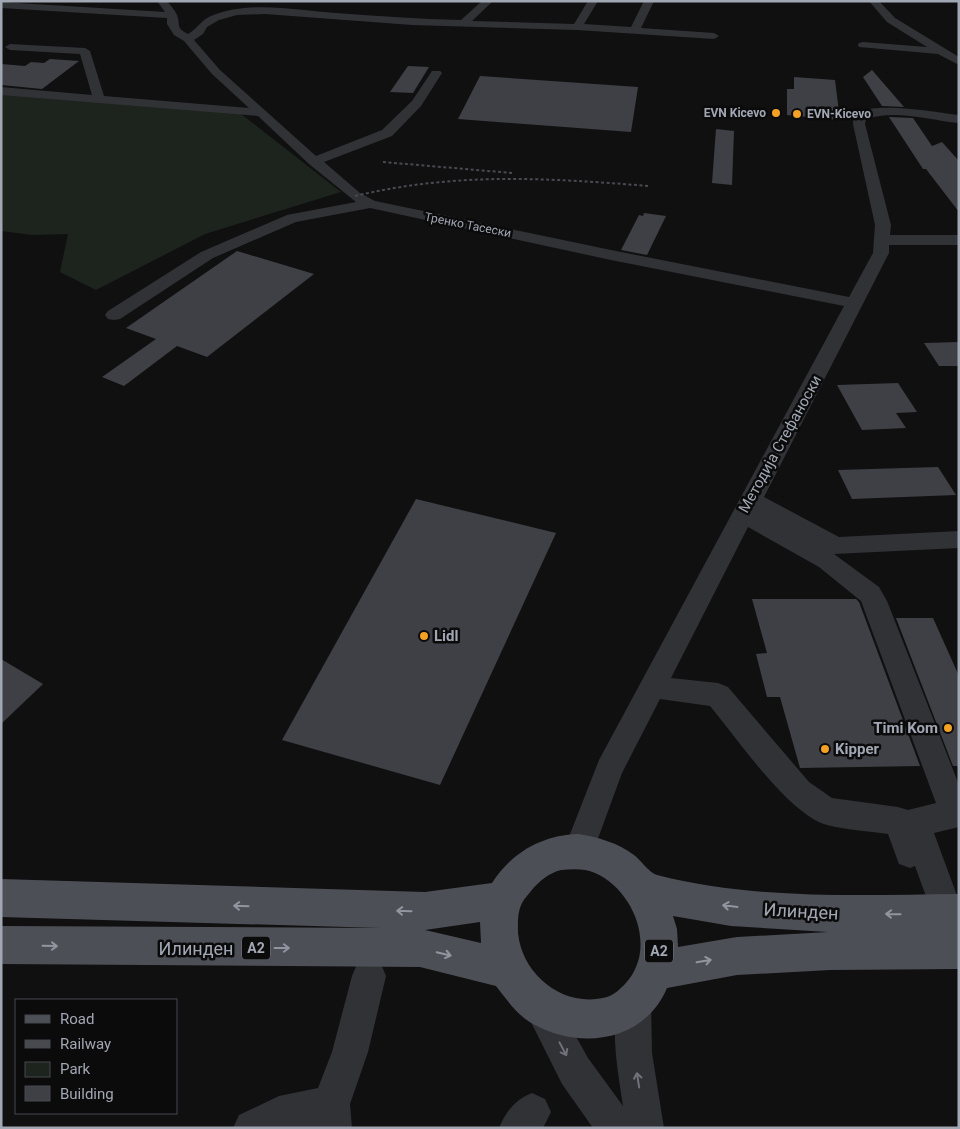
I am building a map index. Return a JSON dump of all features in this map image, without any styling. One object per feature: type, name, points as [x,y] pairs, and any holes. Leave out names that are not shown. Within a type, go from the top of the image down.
[{"type":"main road","name":"A2","points":[[578,852],[604,857],[626,871],[645,892],[657,916],[660,943],[656,970],[647,988],[634,1003],[613,1016],[588,1021],[563,1018],[540,1006],[521,990],[508,968],[500,945],[499,922],[504,900],[516,879],[534,863],[555,854],[578,852]]},
{"type":"main road","name":"Илинден","points":[[645,892],[729,907],[788,912],[945,914]]},
{"type":"main road","points":[[1,898],[426,911],[504,900]]},
{"type":"main road","name":"Илинден","points":[[1,945],[420,948],[508,968]]},
{"type":"main road","name":"A2","points":[[656,970],[737,956],[830,951],[959,950]]},
{"type":"street","name":"Тренко Тасески","points":[[162,1],[172,15],[172,24],[178,33],[188,40],[216,72],[314,161],[355,196],[370,204],[611,255],[856,303]]},
{"type":"street","points":[[464,23],[488,1]]},
{"type":"street","points":[[577,27],[593,1]]},
{"type":"street","points":[[634,31],[649,1]]},
{"type":"street","points":[[874,1],[891,20],[959,62]]},
{"type":"street","points":[[1,5],[172,15]]},
{"type":"street","points":[[39,17],[54,8]]},
{"type":"street","points":[[188,40],[199,32],[211,14],[265,11],[404,22],[577,27],[714,36]]},
{"type":"street","points":[[875,18],[906,38],[940,51]]},
{"type":"street","points":[[863,45],[940,51]]},
{"type":"street","points":[[10,47],[85,51],[99,99]]},
{"type":"street","points":[[314,161],[387,132],[417,103],[436,73]]},
{"type":"street","points":[[1,92],[261,113]]},
{"type":"street","name":"Методија Стефаноски","points":[[578,852],[608,769],[881,253],[883,225],[859,124],[860,117],[868,113],[882,111],[913,114],[954,125]]},
{"type":"street","points":[[114,315],[207,255],[292,218],[370,204]]},
{"type":"street","points":[[882,240],[959,240]]},
{"type":"street","points":[[651,687],[718,695],[799,792],[826,811],[907,822],[955,814],[878,608],[870,594],[832,553],[747,507]]},
{"type":"street","points":[[832,553],[959,539]]},
{"type":"street","points":[[907,822],[945,914]]},
{"type":"street","points":[[252,1128],[279,1115],[332,1116],[370,976]]},
{"type":"street","points":[[634,1003],[634,1054],[645,1128]]},
{"type":"street","points":[[540,1006],[575,1071],[616,1128]]},
{"type":"green space","points":[[1,91],[236,110],[341,192],[205,234],[96,290],[60,272],[68,234],[32,235],[1,231]]},
{"type":"building","points":[[50,59],[79,61],[42,89],[1,85],[1,64],[25,66],[31,62],[44,63]]},
{"type":"building","points":[[408,66],[429,67],[413,93],[390,92]]},
{"type":"building","points":[[872,70],[904,107],[882,106],[863,77]]},
{"type":"building","points":[[480,76],[638,87],[631,132],[458,119]]},
{"type":"building","points":[[794,77],[835,80],[840,120],[787,115],[787,89],[794,89]]},
{"type":"building","points":[[889,117],[913,118],[932,146],[942,142],[959,161],[959,212],[926,169],[923,169]]},
{"type":"building","points":[[716,129],[734,131],[732,185],[712,183]]},
{"type":"building","points":[[644,213],[666,216],[647,255],[621,250],[639,215],[643,216]]},
{"type":"building","points":[[237,251],[314,274],[207,357],[177,346],[124,386],[102,377],[156,339],[126,328]]},
{"type":"building","points":[[959,342],[959,366],[939,366],[924,343]]},
{"type":"building","points":[[898,383],[917,412],[896,413],[906,428],[862,430],[837,385]]},
{"type":"building","points":[[938,467],[956,495],[852,499],[838,470]]},
{"type":"building","name":"Lidl","points":[[416,499],[556,533],[440,785],[282,740]]},
{"type":"building","points":[[752,599],[856,599],[859,602],[920,766],[800,768],[780,697],[767,697],[756,654],[767,653]]},
{"type":"building","name":"Timi Kom","points":[[896,618],[933,618],[959,676],[959,766],[953,766]]},
{"type":"building","points":[[1,659],[43,684],[1,724]]},
{"type":"railway","points":[[383,162],[512,173]]},
{"type":"railway","points":[[355,196],[392,188],[466,180],[538,179],[649,186]]},
{"type":"place","name":"EVN Kicevo","points":[[776,113]]},
{"type":"place","name":"EVN-Kicevo","points":[[797,114]]},
{"type":"place","name":"Lidl","points":[[424,636]]},
{"type":"place","name":"Timi Kom","points":[[948,728]]},
{"type":"place","name":"Kipper","points":[[825,749]]}]
